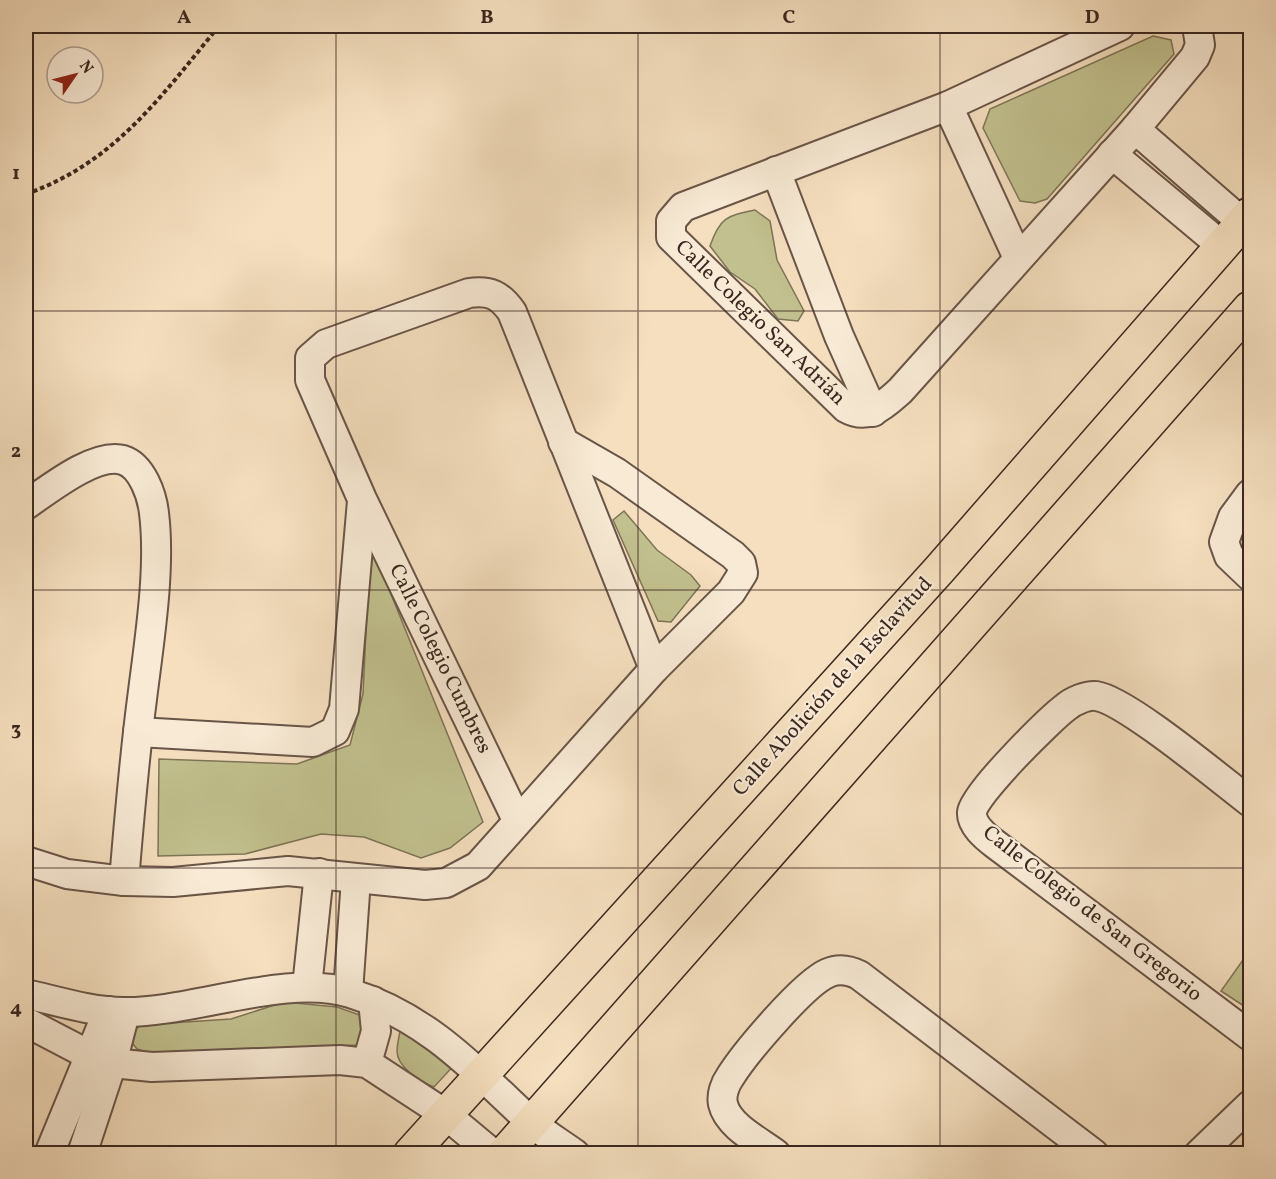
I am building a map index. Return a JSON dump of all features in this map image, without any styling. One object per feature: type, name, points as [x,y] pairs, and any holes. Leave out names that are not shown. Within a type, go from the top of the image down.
[{"type":"main road","name":"Calle Abolición de la Esclavitud","points":[[410,1154],[939,570],[1238,228]]},
{"type":"main road","points":[[504,1154],[1251,308]]},
{"type":"street","name":"Calle Colegio San Adrián","points":[[1120,26],[948,105],[682,207],[671,221],[671,237],[846,408],[860,414],[873,412],[900,391],[1135,129],[1195,57],[1200,45],[1197,26]]},
{"type":"street","points":[[948,105],[1018,258]]},
{"type":"street","points":[[1135,129],[1238,228]]},
{"type":"street","points":[[1112,154],[1238,228]]},
{"type":"street","name":"Calle Colegio San Adrián","points":[[776,171],[839,336],[873,412]]},
{"type":"street","name":"Calle Colegio Cumbres","points":[[517,820],[362,499],[310,380],[310,358],[326,344],[469,293],[482,291],[494,294],[505,301],[512,312],[654,669]]},
{"type":"street","points":[[26,861],[68,874],[124,881],[173,882],[288,872],[319,873],[425,885],[446,883],[478,866],[654,669],[731,592],[743,573],[741,563],[617,473],[563,442]]},
{"type":"street","points":[[26,505],[93,464],[107,459],[122,460],[134,466],[144,481],[154,510],[155,544],[150,634],[124,881]]},
{"type":"street","points":[[1251,494],[1233,517],[1224,542],[1229,556],[1251,576]]},
{"type":"street","name":"Calle Colegio Cumbres","points":[[138,732],[313,742],[335,731],[344,709],[362,499]]},
{"type":"street","name":"Calle Colegio de San Gregorio","points":[[1251,802],[1129,711],[1092,695],[1066,706],[985,789],[971,813],[974,823],[995,844],[1251,1036]]},
{"type":"street","points":[[307,987],[319,873]]},
{"type":"street","points":[[356,879],[360,996],[376,1031],[367,1064]]},
{"type":"street","points":[[776,1154],[734,1122],[723,1104],[724,1090],[739,1064],[811,984],[827,973],[846,970],[859,975],[1094,1154]]},
{"type":"street","points":[[26,994],[116,1012],[307,987],[360,996],[404,1016],[448,1045],[481,1073],[532,1123],[575,1154]]},
{"type":"street","points":[[82,1154],[101,1059],[116,1012]]},
{"type":"street","points":[[26,1022],[101,1059],[152,1067],[340,1060],[367,1064],[446,1114],[493,1154]]},
{"type":"street","points":[[50,1154],[101,1059]]},
{"type":"street","points":[[1199,1154],[1251,1105]]},
{"type":"path","points":[[26,194],[79,171],[116,143],[149,111],[219,26]]},
{"type":"shaded area","points":[[1153,36],[1171,40],[1174,54],[1047,199],[1035,203],[1020,201],[983,128],[990,109]]},
{"type":"shaded area","points":[[755,210],[770,221],[777,260],[804,311],[798,321],[778,319],[755,289],[730,272],[710,246],[717,229],[726,219]]},
{"type":"shaded area","points":[[624,511],[657,550],[691,575],[700,586],[671,622],[658,621],[613,520]]},
{"type":"shaded area","points":[[370,542],[483,822],[450,848],[421,858],[364,837],[321,834],[245,854],[158,856],[159,759],[297,764],[350,745],[363,694]]},
{"type":"shaded area","points":[[1250,950],[1250,1010],[1221,991]]},
{"type":"shaded area","points":[[284,1002],[337,1007],[368,1018],[359,1045],[150,1053],[137,1049],[128,1038],[140,1025],[231,1019]]},
{"type":"shaded area","points":[[400,1031],[457,1062],[434,1087],[416,1078],[401,1063],[397,1051]]}]
